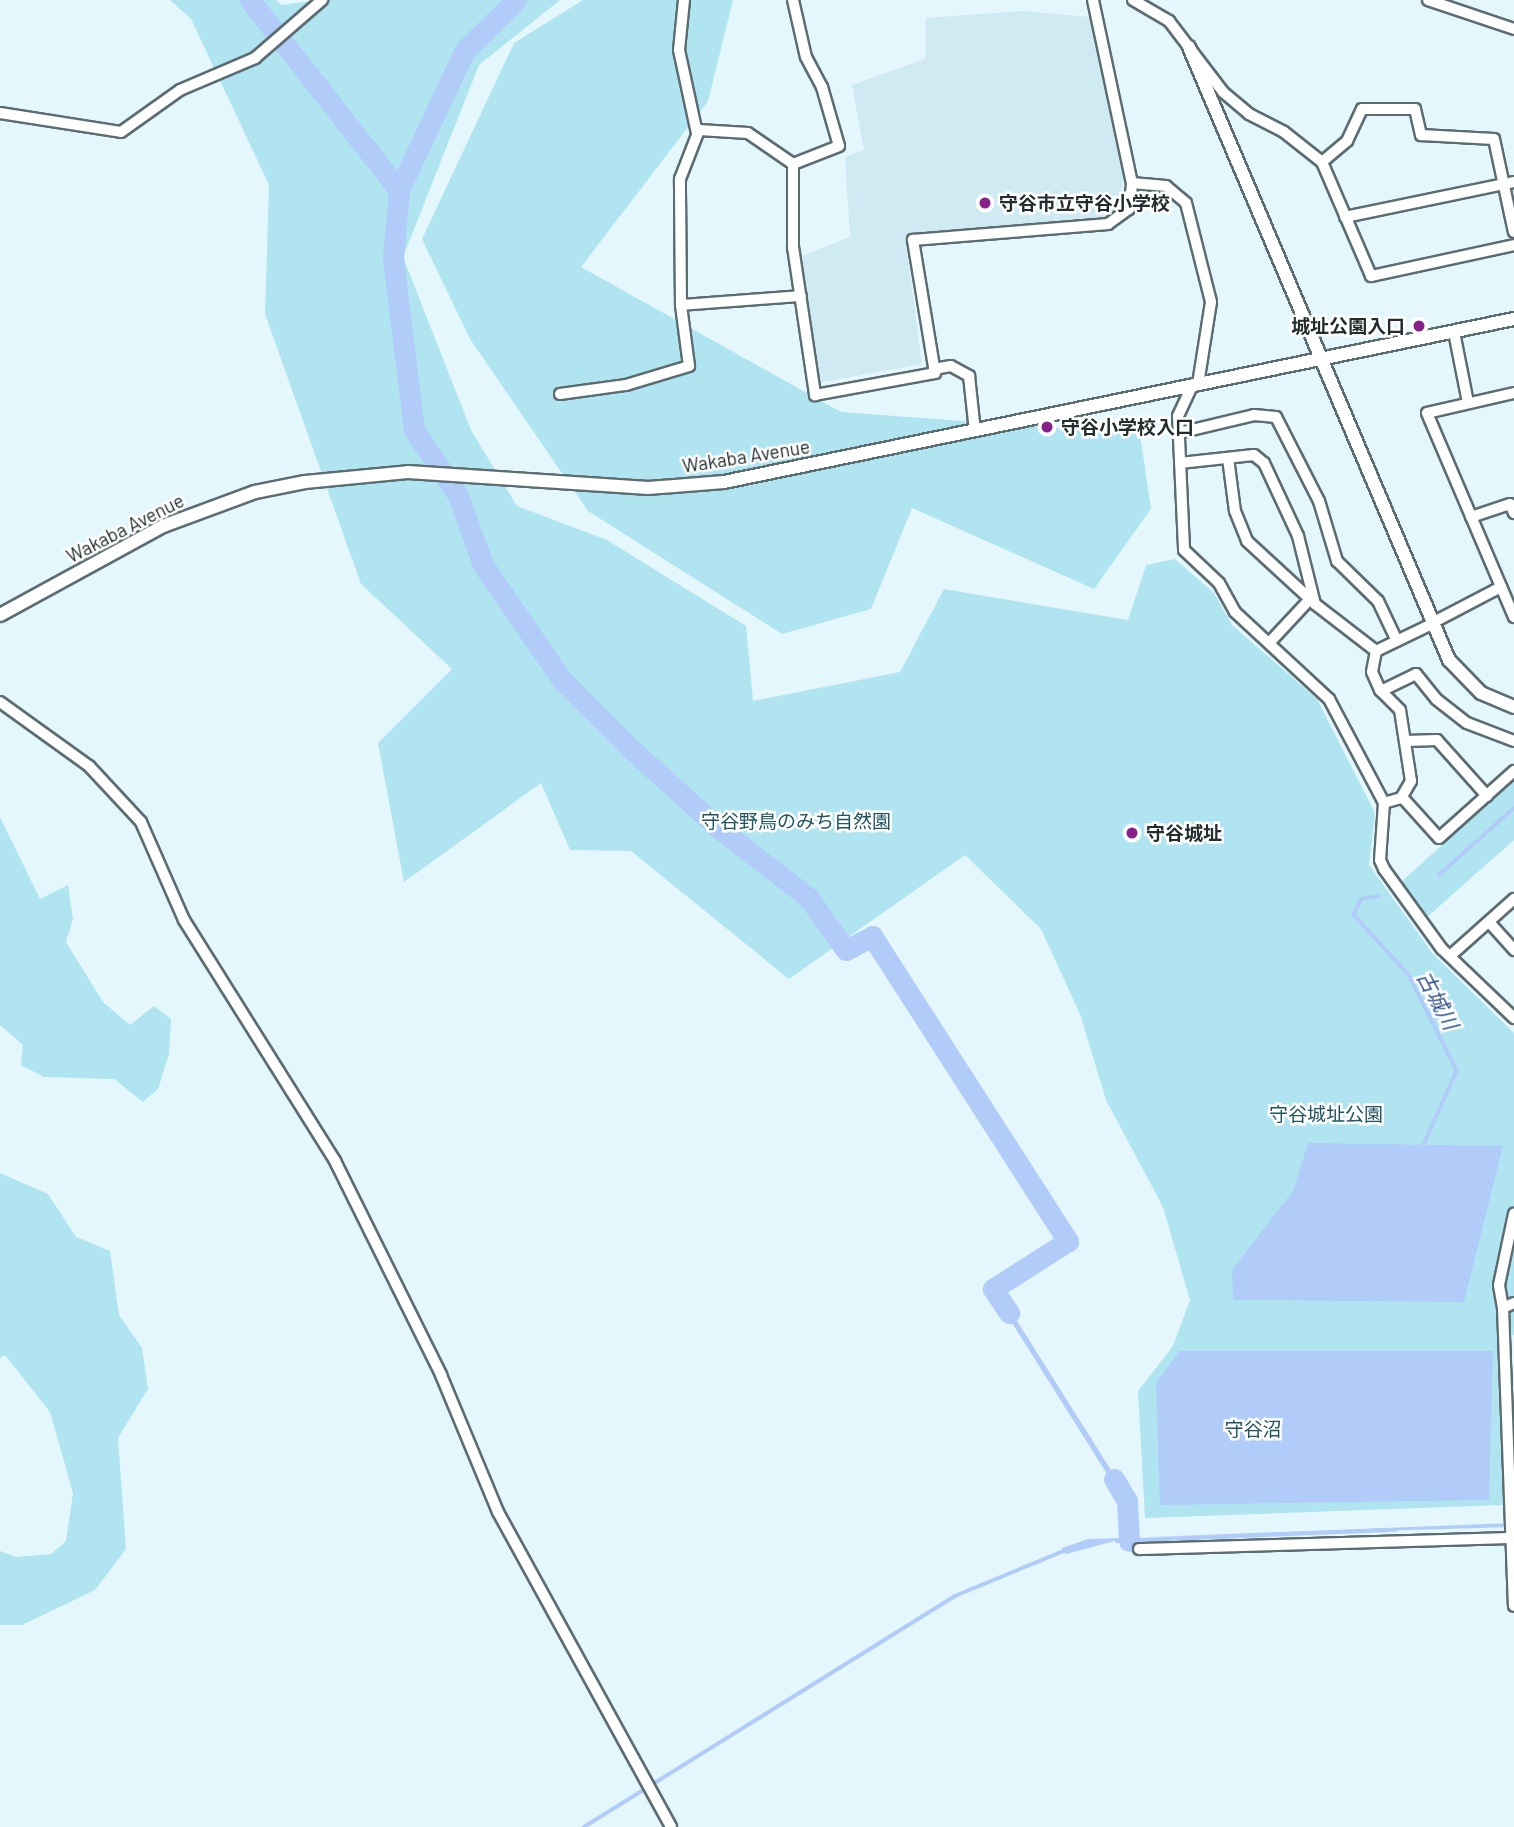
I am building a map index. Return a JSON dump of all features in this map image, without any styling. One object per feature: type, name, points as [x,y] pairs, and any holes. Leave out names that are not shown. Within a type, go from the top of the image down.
[{"type":"street","points":[[0,113],[121,132],[180,90],[256,58],[322,0]]},
{"type":"street","points":[[560,394],[626,385],[689,366],[681,305],[680,180],[697,133],[679,50],[684,0]]},
{"type":"street","points":[[793,0],[806,57],[822,87],[839,146],[793,164]]},
{"type":"street","points":[[793,164],[793,247],[815,396],[935,373],[913,240],[1108,224],[1129,209],[1132,183],[1093,0]]},
{"type":"street","points":[[1133,0],[1169,20],[1223,92],[1249,114],[1284,132],[1322,162],[1371,276],[1514,245]]},
{"type":"street","points":[[1429,0],[1514,29]]},
{"type":"street","points":[[1189,47],[1432,623],[1458,674],[1481,693],[1514,707]]},
{"type":"street","points":[[1322,162],[1347,141],[1362,109],[1415,109],[1420,135],[1494,139],[1509,183],[1514,232]]},
{"type":"street","points":[[697,133],[711,129],[748,133],[793,164]]},
{"type":"street","points":[[1132,183],[1166,186],[1186,203],[1211,302],[1195,385],[1178,416],[1184,550],[1219,583],[1235,612],[1329,699],[1384,803],[1380,859],[1450,956],[1514,1018]]},
{"type":"street","points":[[1345,216],[1509,183]]},
{"type":"street","points":[[681,305],[801,296]]},
{"type":"street","name":"Wakaba Avenue","points":[[0,615],[163,526],[255,492],[305,482],[363,474],[469,472],[601,486],[681,486],[755,477],[1514,319]]},
{"type":"street","points":[[1454,332],[1468,403]]},
{"type":"street","points":[[934,369],[951,366],[970,376],[975,431]]},
{"type":"street","points":[[1514,393],[1427,413],[1514,617]]},
{"type":"street","points":[[1179,433],[1254,415],[1276,417],[1319,501],[1337,561],[1378,601],[1398,641]]},
{"type":"street","points":[[1180,463],[1254,455],[1264,463],[1298,536],[1311,598]]},
{"type":"street","points":[[1228,458],[1235,511],[1247,541],[1376,651]]},
{"type":"street","points":[[1471,517],[1510,504],[1514,513]]},
{"type":"street","points":[[1376,651],[1501,587]]},
{"type":"street","points":[[1270,642],[1311,598]]},
{"type":"street","points":[[1376,651],[1372,672],[1381,691],[1400,710],[1411,781],[1402,797],[1384,803]]},
{"type":"street","points":[[1381,691],[1416,674],[1436,699],[1467,723],[1514,741]]},
{"type":"street","points":[[0,702],[89,766],[141,822],[184,920],[335,1161],[441,1375],[498,1512],[671,1827]]},
{"type":"street","points":[[1406,741],[1437,740],[1487,796]]},
{"type":"street","points":[[1402,797],[1439,838],[1514,771]]},
{"type":"street","points":[[1450,956],[1514,899]]},
{"type":"street","points":[[1489,922],[1514,950]]},
{"type":"street","points":[[1514,1214],[1499,1286],[1503,1308],[1514,1606]]},
{"type":"street","points":[[1503,1308],[1514,1303]]},
{"type":"street","points":[[1139,1549],[1512,1538]]},
{"type":"shaded area","name":"守谷市立守谷小学校","points":[[1022,11],[1090,17],[1123,177],[1121,210],[1109,218],[905,235],[922,364],[818,383],[802,256],[850,237],[845,157],[864,150],[852,85],[925,59],[926,18]]},
{"type":"shaded area","points":[[1308,1143],[1503,1146],[1464,1302],[1233,1300],[1232,1270],[1293,1191]]},
{"type":"shaded area","points":[[990,1288],[997,1289],[1128,1497],[1126,1538],[1124,1501]]},
{"type":"shaded area","name":"守谷沼","points":[[1179,1351],[1493,1351],[1489,1500],[1160,1505],[1156,1384]]},
{"type":"shaded area","points":[[1514,1523],[1514,1527],[1126,1538]]},
{"type":"shaded area","points":[[1126,1538],[1066,1554],[1062,1548],[1088,1539]]},
{"type":"green space","points":[[170,0],[276,0],[281,5],[321,0],[560,0],[479,65],[403,257],[471,430],[517,506],[607,540],[746,626],[753,701],[900,672],[944,589],[1128,620],[1146,565],[1175,559],[1214,593],[1232,625],[1317,699],[1375,813],[1369,865],[1433,954],[1514,1033],[1514,1335],[1503,1337],[1503,1505],[1145,1518],[1138,1391],[1173,1346],[1190,1300],[1163,1207],[1106,1100],[1080,1014],[1041,929],[965,855],[789,979],[631,851],[570,850],[541,783],[404,882],[378,743],[452,669],[361,584],[265,314],[269,185],[191,19]]},
{"type":"green space","points":[[583,0],[733,0],[708,101],[581,267],[841,412],[1140,434],[1151,509],[1094,589],[912,508],[871,609],[782,634],[588,511],[470,339],[422,239],[514,43]]},
{"type":"green space","points":[[1514,780],[1514,840],[1426,918],[1400,883]]},
{"type":"green space","points":[[0,817],[40,899],[68,885],[73,919],[66,942],[103,1002],[130,1025],[154,1006],[171,1019],[169,1054],[158,1089],[143,1102],[114,1079],[44,1077],[21,1065],[23,1045],[0,1025]]},
{"type":"green space","points":[[0,1173],[48,1194],[76,1237],[110,1251],[119,1315],[142,1348],[148,1389],[118,1438],[126,1549],[95,1590],[22,1625],[0,1625],[0,1551],[16,1557],[51,1554],[66,1541],[73,1493],[50,1412],[5,1355],[0,1358]]},
{"type":"waterway","points":[[250,0],[399,190],[393,259],[414,430],[458,495],[483,565],[562,680],[629,747],[716,826],[808,897],[846,950],[872,936],[1068,1241],[993,1289],[1009,1313]]},
{"type":"waterway","points":[[399,190],[465,50],[516,0]]},
{"type":"waterway","name":"古城川","points":[[1439,875],[1514,808]]},
{"type":"waterway","name":"古城川","points":[[1379,897],[1362,899],[1354,915],[1409,975],[1457,1071],[1424,1145]]},
{"type":"waterway","points":[[1114,1479],[1127,1501],[1129,1541]]},
{"type":"waterway","points":[[1117,1541],[1396,1530]]},
{"type":"waterway","points":[[584,1827],[955,1596],[1066,1550]]},
{"type":"place","name":"守谷市立守谷小学校","points":[[985,203]]},
{"type":"place","name":"城址公園入口","points":[[1419,326]]},
{"type":"place","name":"守谷小学校入口","points":[[1047,427]]},
{"type":"place","name":"守谷城址","points":[[1132,833]]},
{"type":"park label","name":"守谷野鳥のみち自然園","points":[[796,821]]},
{"type":"park label","name":"守谷城址公園","points":[[1326,1114]]}]
